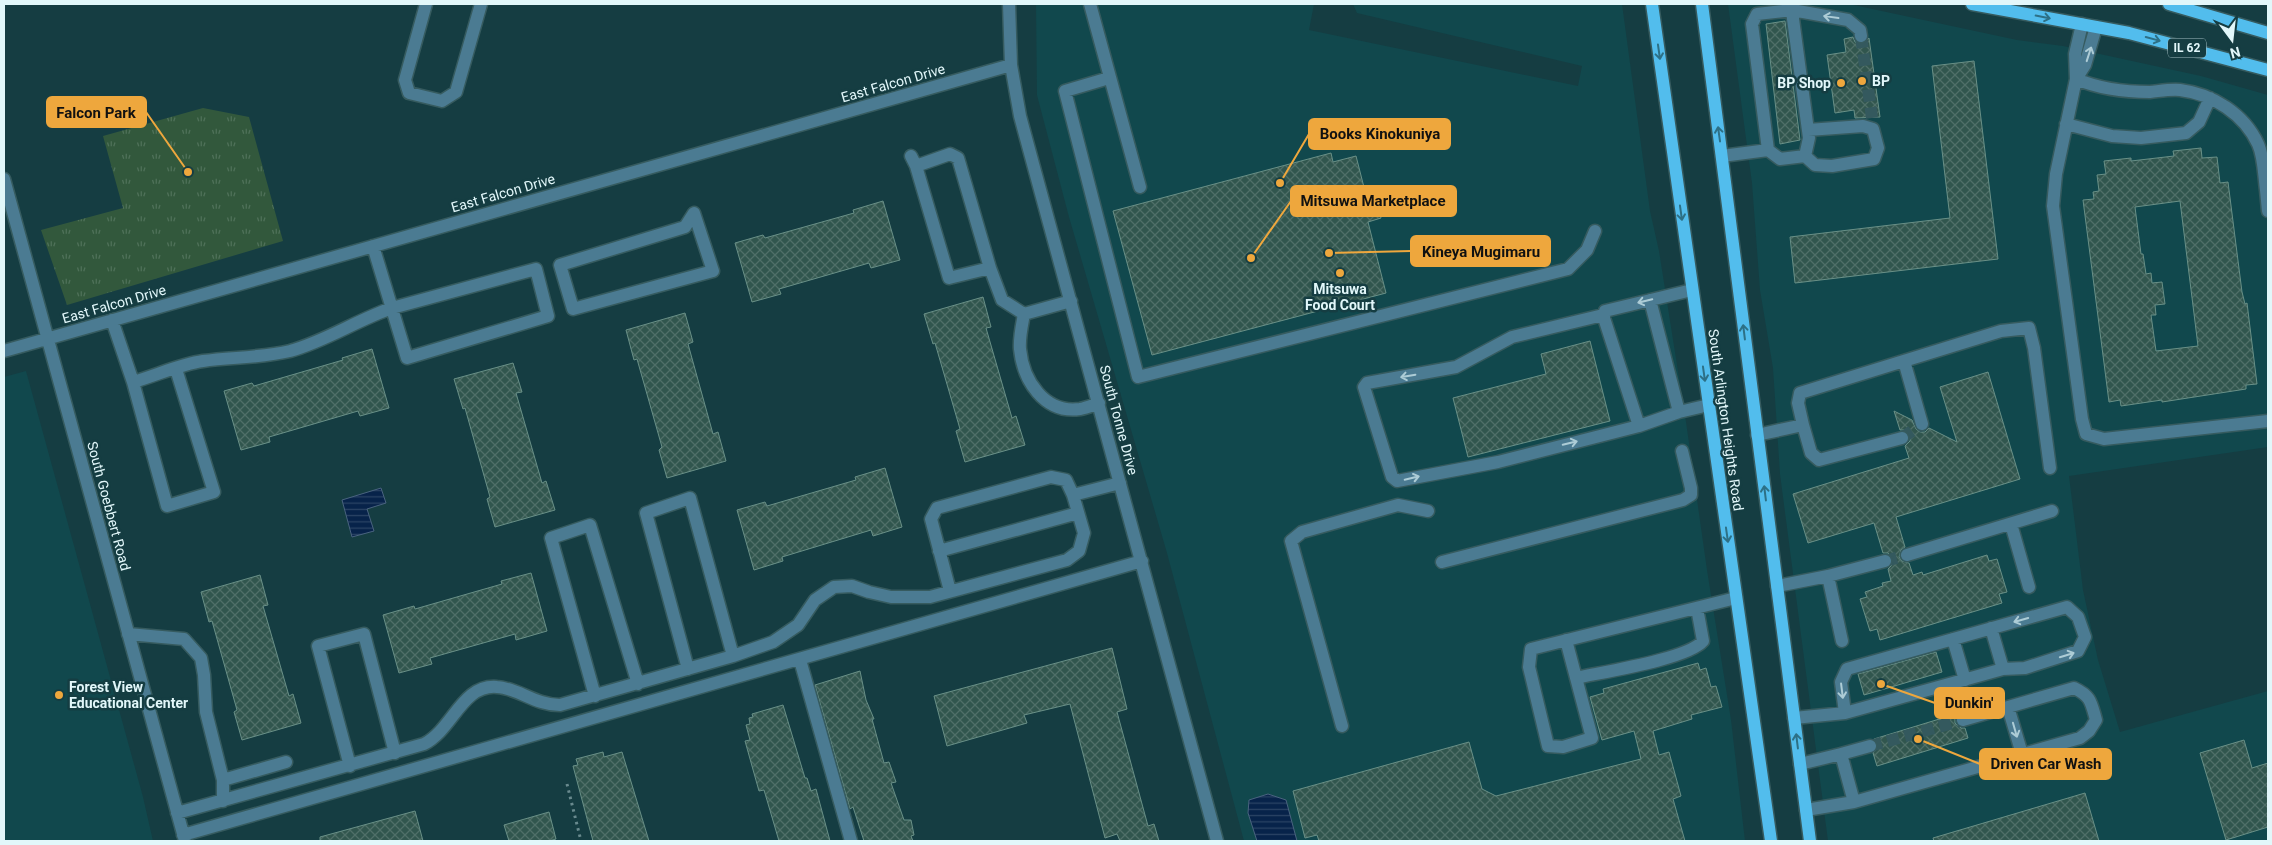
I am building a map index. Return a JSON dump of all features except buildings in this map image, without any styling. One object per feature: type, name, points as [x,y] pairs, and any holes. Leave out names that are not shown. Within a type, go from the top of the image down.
[{"type":"main road","name":"South Arlington Heights Road","points":[[1652,4],[1771,841]]},
{"type":"main road","name":"South Arlington Heights Road","points":[[1702,4],[1810,841]]},
{"type":"main road","name":"IL 62","points":[[1972,4],[2129,33],[2268,70]]},
{"type":"main road","points":[[2170,4],[2268,33]]},
{"type":"street","points":[[426,4],[405,80],[409,93],[442,102],[456,92],[481,4]]},
{"type":"street","name":"South Tonne Drive","points":[[1009,4],[1012,65],[1020,116],[1217,841]]},
{"type":"street","points":[[1090,4],[1140,187]]},
{"type":"street","points":[[1768,150],[1752,24],[1757,14],[1792,7],[1848,20],[1860,30],[1861,36]]},
{"type":"street","points":[[1792,7],[1809,138],[1805,156]]},
{"type":"street","points":[[2082,24],[2075,54],[2076,79],[2056,174],[2053,206],[2082,419],[2086,434],[2104,439],[2268,421]]},
{"type":"street","points":[[2076,79],[2085,65],[2096,27]]},
{"type":"street","name":"East Falcon Drive","points":[[4,351],[1012,65]]},
{"type":"street","points":[[1109,78],[1065,91],[1138,377],[1568,269],[1587,250],[1595,231]]},
{"type":"street","points":[[2076,79],[2095,87],[2126,92],[2179,90],[2210,98],[2224,105],[2243,122],[2259,145],[2267,189],[2268,211]]},
{"type":"street","points":[[2066,124],[2112,136],[2141,138],[2186,133],[2200,122],[2210,98]]},
{"type":"street","points":[[1722,156],[1768,150],[1780,159],[1805,156],[1815,165],[1832,166],[1874,159],[1878,148],[1873,123],[1863,126],[1808,130]]},
{"type":"street","points":[[990,268],[949,278],[913,161],[950,154],[958,158],[990,268],[1002,300],[1024,314],[1071,301]]},
{"type":"street","name":"South Goebbert Road","points":[[4,179],[184,838]]},
{"type":"street","points":[[694,213],[713,271],[573,309],[560,265],[685,227],[694,213]]},
{"type":"street","points":[[133,382],[200,362],[267,356],[292,350],[328,337],[370,316],[392,308],[536,269],[548,316],[407,358],[392,308],[373,246]]},
{"type":"street","points":[[1692,290],[1604,311],[1603,315],[1512,337],[1456,367],[1367,383],[1364,387],[1392,476],[1397,481],[1498,462],[1639,426],[1679,412],[1709,405]]},
{"type":"street","points":[[1650,300],[1679,412]]},
{"type":"street","points":[[1024,314],[1019,347],[1026,378],[1038,395],[1059,408],[1079,409],[1099,403]]},
{"type":"street","points":[[1603,315],[1639,426]]},
{"type":"street","points":[[112,320],[133,382],[167,506],[214,492],[176,369]]},
{"type":"street","points":[[1902,438],[1818,460],[1811,453],[1803,424],[1798,403],[1800,393],[2001,331],[2029,328],[2034,348],[2050,468]]},
{"type":"street","points":[[1904,361],[1922,424]]},
{"type":"street","points":[[1757,435],[1803,424]]},
{"type":"street","points":[[1442,562],[1682,500],[1691,495],[1682,451]]},
{"type":"street","points":[[177,813],[413,748],[434,739],[462,704],[472,694],[481,690],[499,687],[548,705],[573,703],[733,656],[773,642],[790,632],[798,625],[815,600],[834,588],[852,586],[891,597],[930,597],[1067,560],[1079,551],[1084,533],[1066,480],[1051,478],[937,508],[931,519],[950,591]]},
{"type":"street","points":[[1072,495],[1120,482]]},
{"type":"street","points":[[688,669],[646,512],[690,498],[733,656]]},
{"type":"street","points":[[1342,726],[1291,541],[1302,532],[1398,504],[1428,511]]},
{"type":"street","points":[[1907,555],[2052,511]]},
{"type":"street","points":[[939,551],[1078,513]]},
{"type":"street","points":[[2010,524],[2029,587]]},
{"type":"street","points":[[595,696],[551,538],[590,526],[638,684]]},
{"type":"street","points":[[184,838],[1142,561]]},
{"type":"street","points":[[1777,586],[1828,576],[1885,561]]},
{"type":"street","points":[[1828,576],[1842,641]]},
{"type":"street","points":[[1566,640],[1592,738],[1563,748],[1548,746],[1528,667],[1531,649],[1566,640],[1697,608],[1736,598]]},
{"type":"street","points":[[1794,718],[1845,713],[2003,669],[2025,668],[2078,651],[2085,637],[2078,617],[2068,606],[1847,669],[1841,682],[1845,713]]},
{"type":"street","points":[[1576,678],[1677,655],[1698,647],[1704,641],[1697,608]]},
{"type":"street","points":[[1991,628],[2003,669]]},
{"type":"street","points":[[128,634],[184,639],[201,658],[206,712],[223,780],[223,801]]},
{"type":"street","points":[[350,766],[318,646],[364,634],[395,753]]},
{"type":"street","points":[[1953,639],[1965,680]]},
{"type":"street","points":[[800,660],[851,841]]},
{"type":"street","points":[[1806,810],[1854,802],[2080,738],[2089,731],[2096,720],[2091,701],[2085,693],[2074,688],[1962,720]]},
{"type":"street","points":[[2008,707],[2022,754]]},
{"type":"street","points":[[1800,764],[1870,746]]},
{"type":"street","points":[[1840,754],[1854,802]]},
{"type":"street","points":[[223,780],[286,762]]},
{"type":"path","points":[[567,784],[582,841]]},
{"type":"shaded area","points":[[1036,4],[1314,4],[1309,30],[1578,86],[1582,66],[1357,13],[1353,4],[1622,4],[1650,211],[1659,251],[1731,720],[1745,841],[1244,841],[1167,553],[1069,217],[1037,95]]},
{"type":"shaded area","points":[[1728,4],[1849,4],[2017,40],[2063,46],[2201,76],[2268,95],[2268,447],[2069,476],[2083,590],[2098,660],[2120,732],[2268,691],[2268,841],[1828,841],[1780,474],[1773,368],[1760,290],[1752,183]]},
{"type":"shaded area","name":"Forest View Educational Center","points":[[26,371],[143,797],[153,841],[4,841],[4,377]]},
{"type":"shaded area","points":[[381,488],[386,503],[367,509],[374,531],[352,537],[342,500]]},
{"type":"shaded area","points":[[1268,794],[1286,800],[1297,841],[1257,841],[1248,813],[1249,800]]},
{"type":"green space","points":[[203,108],[249,117],[283,241],[67,305],[41,230],[123,208],[103,136]]},
{"type":"tunnel","points":[[1861,36],[1872,118]]},
{"type":"tunnel","points":[[1902,438],[1922,424]]},
{"type":"tunnel","points":[[1885,561],[1907,555]]},
{"type":"tunnel","points":[[1870,746],[1963,720]]},
{"type":"place","name":"BP","points":[[1862,81]]},
{"type":"place","name":"BP Shop","points":[[1841,83]]},
{"type":"place","name":"Falcon Park","points":[[188,172]]},
{"type":"place","name":"Books Kinokuniya","points":[[1280,183]]},
{"type":"place","name":"Kineya Mugimaru","points":[[1329,253]]},
{"type":"place","name":"Mitsuwa Marketplace","points":[[1251,258]]},
{"type":"place","name":"Mitsuwa Food Court","points":[[1340,273]]},
{"type":"place","name":"Dunkin'","points":[[1881,684]]},
{"type":"place","name":"Forest View Educational Center","points":[[59,695]]},
{"type":"place","name":"Driven Car Wash","points":[[1918,739]]}]
